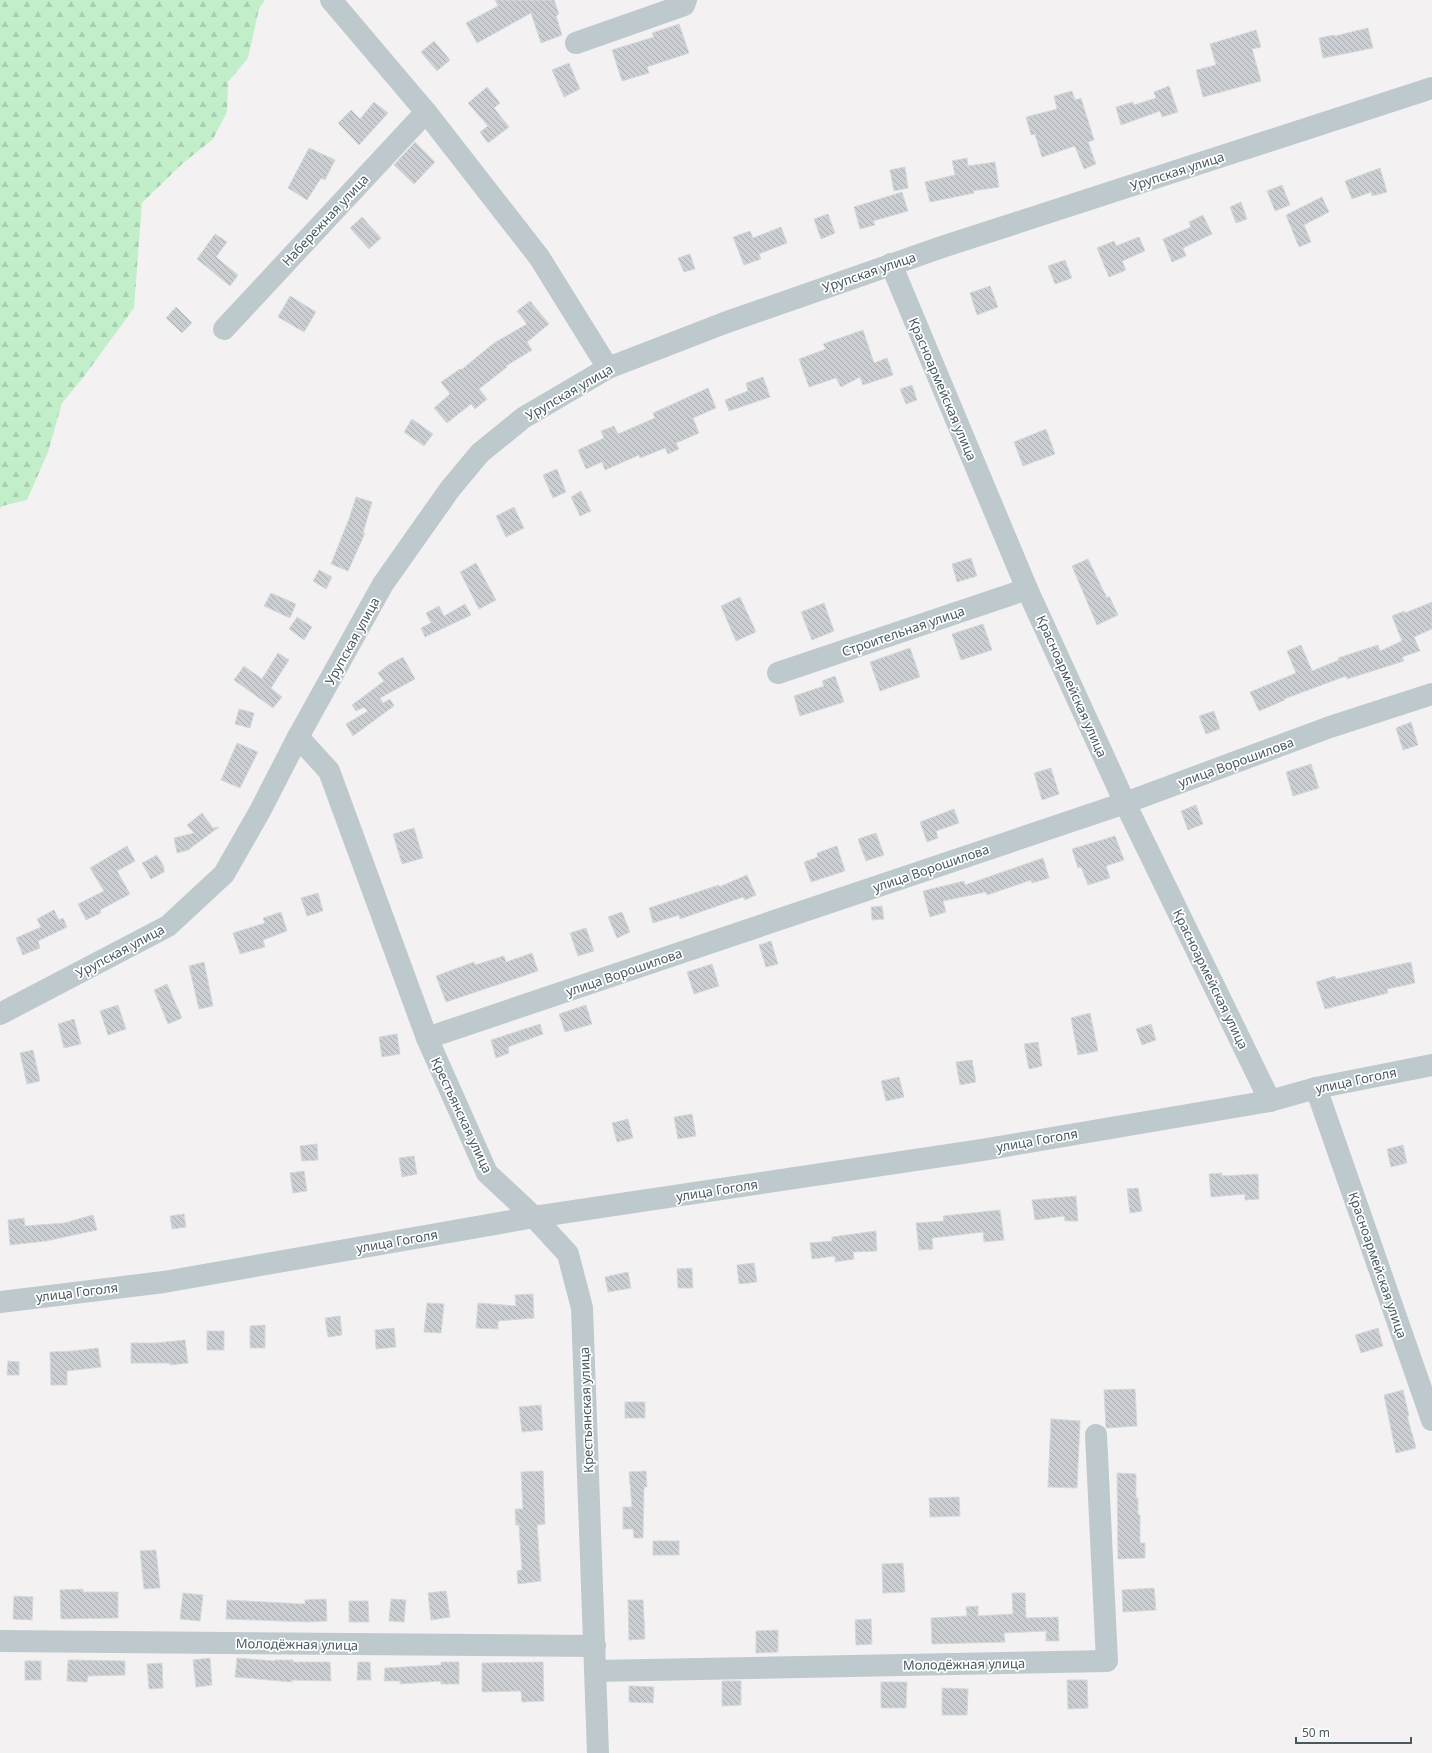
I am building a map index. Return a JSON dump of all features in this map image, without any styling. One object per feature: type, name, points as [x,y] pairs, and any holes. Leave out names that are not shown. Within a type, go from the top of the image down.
[{"type":"street","points":[[331,0],[426,112],[539,257],[608,368]]},
{"type":"street","points":[[576,43],[684,5],[686,0]]},
{"type":"street","name":"Урупская улица","points":[[0,1014],[168,926],[224,874],[260,811],[298,737],[383,584],[450,489],[480,453],[523,418],[608,368],[727,322],[891,264],[1432,88]]},
{"type":"street","name":"Набережная улица","points":[[224,329],[426,112]]},
{"type":"street","name":"Красноармейская улица","points":[[891,264],[1027,589],[1125,803],[1270,1101]]},
{"type":"street","name":"Строительная улица","points":[[778,672],[1027,589]]},
{"type":"street","name":"улица Ворошилова","points":[[427,1038],[1125,803],[1322,730],[1432,694]]},
{"type":"street","name":"Крестьянская улица","points":[[298,737],[329,771],[427,1038],[487,1173],[534,1217],[568,1254],[582,1308],[598,1753]]},
{"type":"street","name":"улица Гоголя","points":[[0,1302],[164,1282],[534,1217],[982,1150],[1270,1101],[1316,1088],[1432,1065]]},
{"type":"street","name":"Красноармейская улица","points":[[1316,1088],[1432,1420]]},
{"type":"street","name":"Молодёжная улица","points":[[595,1671],[1107,1661],[1096,1435]]},
{"type":"street","name":"Молодёжная улица","points":[[0,1641],[595,1646]]},
{"type":"green space","points":[[0,0],[265,0],[259,9],[248,58],[228,82],[227,112],[213,139],[182,164],[142,203],[134,308],[82,379],[62,403],[48,452],[27,500],[2,506],[0,509]]},
{"type":"building","points":[[495,0],[554,0],[559,14],[556,16],[562,35],[541,43],[531,13],[477,43],[466,23],[498,6]]},
{"type":"building","points":[[679,24],[689,53],[647,67],[649,73],[622,81],[612,50],[654,37],[652,33]]},
{"type":"building","points":[[1368,28],[1373,48],[1323,58],[1319,38],[1335,36]]},
{"type":"building","points":[[1256,30],[1261,47],[1252,49],[1261,81],[1203,97],[1196,70],[1216,65],[1210,44]]},
{"type":"building","points":[[434,41],[450,60],[437,71],[421,52]]},
{"type":"building","points":[[569,63],[580,89],[564,97],[552,70]]},
{"type":"building","points":[[1169,86],[1178,112],[1162,117],[1160,111],[1121,125],[1116,107],[1133,102],[1134,105],[1156,98],[1154,92]]},
{"type":"building","points":[[487,87],[500,103],[494,108],[509,127],[488,143],[480,132],[488,126],[468,103]]},
{"type":"building","points":[[1072,91],[1075,100],[1081,98],[1094,140],[1088,142],[1096,164],[1084,169],[1075,146],[1042,157],[1035,134],[1031,135],[1026,117],[1057,109],[1054,96]]},
{"type":"building","points":[[374,102],[388,113],[359,145],[338,123],[351,110],[360,119]]},
{"type":"building","points":[[415,142],[435,162],[414,184],[394,165]]},
{"type":"building","points":[[309,148],[335,160],[325,180],[321,178],[307,200],[288,188]]},
{"type":"building","points":[[967,158],[968,166],[995,162],[999,187],[973,191],[974,193],[930,202],[925,182],[955,175],[952,161]]},
{"type":"building","points":[[905,167],[908,188],[894,191],[890,170]]},
{"type":"building","points":[[1380,168],[1387,192],[1372,196],[1371,192],[1352,199],[1345,181]]},
{"type":"building","points":[[1282,185],[1290,205],[1275,211],[1267,191]]},
{"type":"building","points":[[902,192],[908,211],[873,221],[875,225],[860,229],[854,207]]},
{"type":"building","points":[[1322,197],[1329,212],[1304,225],[1311,242],[1299,247],[1286,215]]},
{"type":"building","points":[[1241,202],[1247,219],[1236,223],[1230,207]]},
{"type":"building","points":[[828,214],[835,233],[821,239],[814,219]]},
{"type":"building","points":[[1203,215],[1212,234],[1183,248],[1186,256],[1172,262],[1163,239],[1191,227],[1189,222]]},
{"type":"building","points":[[362,217],[381,238],[369,249],[350,228]]},
{"type":"building","points":[[781,227],[787,243],[759,254],[761,259],[744,265],[733,237],[750,231],[753,238]]},
{"type":"building","points":[[215,234],[227,242],[216,257],[238,275],[230,286],[197,259]]},
{"type":"building","points":[[1139,237],[1145,251],[1122,261],[1126,270],[1109,277],[1097,248],[1114,241],[1116,246]]},
{"type":"building","points":[[690,254],[695,269],[684,272],[678,258]]},
{"type":"building","points":[[1065,260],[1072,278],[1055,284],[1048,266]]},
{"type":"building","points":[[990,286],[998,307],[977,315],[970,293]]},
{"type":"building","points":[[290,296],[316,312],[304,332],[278,317]]},
{"type":"building","points":[[530,301],[549,324],[527,342],[532,350],[506,366],[507,367],[479,389],[487,399],[475,409],[471,404],[447,423],[434,408],[450,394],[441,382],[460,369],[461,370],[494,343],[527,324],[517,311]]},
{"type":"building","points":[[176,307],[192,323],[182,333],[166,318]]},
{"type":"building","points":[[863,330],[874,363],[887,358],[893,375],[863,385],[860,377],[841,387],[836,378],[809,387],[799,359],[826,349],[823,344]]},
{"type":"building","points":[[763,377],[770,397],[729,411],[725,400],[748,391],[746,383]]},
{"type":"building","points":[[912,385],[917,400],[906,404],[900,389]]},
{"type":"building","points":[[708,388],[716,408],[693,418],[699,433],[676,443],[679,449],[668,454],[665,448],[640,458],[639,455],[605,470],[602,462],[586,469],[578,450],[604,438],[601,431],[614,426],[618,434],[655,418],[653,413]]},
{"type":"building","points":[[412,419],[433,434],[424,446],[404,432]]},
{"type":"building","points":[[1046,429],[1055,454],[1023,466],[1014,442]]},
{"type":"building","points":[[557,469],[566,492],[553,498],[543,475]]},
{"type":"building","points":[[581,491],[591,511],[580,516],[571,497]]},
{"type":"building","points":[[356,497],[372,502],[363,533],[365,533],[348,571],[331,564]]},
{"type":"building","points":[[514,507],[524,528],[506,537],[496,516]]},
{"type":"building","points":[[971,558],[977,576],[957,582],[952,564]]},
{"type":"building","points":[[1088,559],[1107,598],[1109,596],[1118,615],[1097,625],[1072,566]]},
{"type":"building","points":[[476,563],[496,600],[479,609],[460,572]]},
{"type":"building","points":[[319,570],[332,577],[326,589],[313,581]]},
{"type":"building","points":[[271,593],[296,604],[290,618],[264,606]]},
{"type":"building","points":[[740,597],[756,632],[736,641],[721,606]]},
{"type":"building","points":[[1432,602],[1432,629],[1414,637],[1420,651],[1402,657],[1404,661],[1347,679],[1346,676],[1284,699],[1285,700],[1259,711],[1250,692],[1296,673],[1287,651],[1301,645],[1312,671],[1339,660],[1338,658],[1378,645],[1380,651],[1402,641],[1392,616],[1404,611],[1405,613]]},
{"type":"building","points":[[824,603],[834,631],[812,640],[801,612]]},
{"type":"building","points":[[465,604],[471,615],[425,637],[421,628],[431,623],[426,613],[439,606],[444,616]]},
{"type":"building","points":[[297,617],[312,627],[304,640],[289,629]]},
{"type":"building","points":[[983,624],[992,650],[961,660],[952,634]]},
{"type":"building","points":[[910,648],[920,677],[880,691],[870,662]]},
{"type":"building","points":[[278,653],[289,660],[271,688],[282,697],[273,708],[234,680],[244,666],[262,679]]},
{"type":"building","points":[[403,657],[415,679],[380,698],[383,703],[390,699],[394,706],[353,736],[346,724],[368,711],[364,707],[356,711],[352,705],[384,681],[378,673],[388,665]]},
{"type":"building","points":[[835,676],[844,702],[800,716],[794,696],[824,686],[822,681]]},
{"type":"building","points":[[239,709],[254,713],[250,728],[235,724]]},
{"type":"building","points":[[1214,711],[1220,729],[1206,734],[1199,716]]},
{"type":"building","points":[[1411,722],[1418,745],[1403,750],[1396,728]]},
{"type":"building","points":[[237,743],[258,752],[240,788],[221,780]]},
{"type":"building","points":[[1311,764],[1319,788],[1293,796],[1286,772]]},
{"type":"building","points":[[1051,768],[1059,794],[1042,800],[1034,773]]},
{"type":"building","points":[[1196,805],[1203,824],[1188,830],[1181,811]]},
{"type":"building","points":[[954,809],[959,823],[936,831],[938,838],[927,842],[920,822]]},
{"type":"building","points":[[202,813],[213,828],[219,827],[188,850],[177,853],[174,838],[194,833],[187,825]]},
{"type":"building","points":[[414,828],[423,858],[402,864],[393,834]]},
{"type":"building","points":[[876,833],[884,855],[866,861],[858,839]]},
{"type":"building","points":[[1115,836],[1124,860],[1106,866],[1110,878],[1088,885],[1081,867],[1078,868],[1072,849]]},
{"type":"building","points":[[127,846],[135,861],[117,871],[130,894],[100,910],[101,913],[86,920],[78,904],[104,891],[90,868]]},
{"type":"building","points":[[837,846],[845,871],[811,882],[804,862],[818,857],[817,853]]},
{"type":"building","points":[[157,855],[164,867],[164,872],[151,879],[142,863]]},
{"type":"building","points":[[1043,858],[1049,878],[1032,883],[1031,880],[987,895],[986,892],[943,901],[946,912],[930,917],[923,891],[964,881],[965,885]]},
{"type":"building","points":[[747,875],[756,895],[745,900],[743,897],[680,919],[679,915],[653,923],[649,908],[719,885],[719,887]]},
{"type":"building","points":[[318,893],[323,911],[307,916],[301,898]]},
{"type":"building","points":[[882,906],[884,919],[872,920],[871,907]]},
{"type":"building","points":[[54,910],[59,920],[63,918],[67,927],[38,941],[40,948],[23,955],[16,938],[41,927],[37,919]]},
{"type":"building","points":[[281,912],[287,931],[263,940],[265,947],[240,954],[233,933],[265,923],[263,918]]},
{"type":"building","points":[[622,912],[630,932],[617,938],[608,917]]},
{"type":"building","points":[[586,928],[594,951],[578,956],[570,933]]},
{"type":"building","points":[[771,941],[778,964],[766,967],[759,945]]},
{"type":"building","points":[[532,953],[538,971],[446,1002],[436,976],[474,962],[475,965],[504,956],[506,962]]},
{"type":"building","points":[[204,962],[213,1006],[199,1009],[189,966]]},
{"type":"building","points":[[1411,962],[1415,983],[1387,989],[1388,993],[1325,1009],[1316,982],[1335,976],[1336,979]]},
{"type":"building","points":[[712,964],[719,986],[694,994],[687,972]]},
{"type":"building","points":[[167,984],[182,1018],[168,1024],[154,990]]},
{"type":"building","points":[[118,1005],[126,1029],[108,1035],[100,1011]]},
{"type":"building","points":[[586,1005],[592,1024],[565,1032],[559,1014]]},
{"type":"building","points":[[1090,1013],[1098,1051],[1078,1055],[1071,1018]]},
{"type":"building","points":[[74,1019],[81,1044],[64,1048],[58,1024]]},
{"type":"building","points":[[540,1024],[543,1034],[508,1047],[509,1053],[496,1058],[491,1040]]},
{"type":"building","points":[[1151,1024],[1156,1040],[1142,1045],[1136,1029]]},
{"type":"building","points":[[397,1034],[400,1054],[382,1057],[379,1037]]},
{"type":"building","points":[[1038,1042],[1042,1066],[1029,1069],[1024,1044]]},
{"type":"building","points":[[33,1050],[40,1081],[27,1084],[20,1053]]},
{"type":"building","points":[[972,1060],[976,1082],[960,1085],[956,1062]]},
{"type":"building","points":[[899,1077],[904,1097],[886,1101],[881,1081]]},
{"type":"building","points":[[692,1114],[696,1136],[678,1139],[674,1117]]},
{"type":"building","points":[[628,1119],[633,1138],[617,1142],[612,1123]]},
{"type":"building","points":[[317,1144],[318,1160],[302,1161],[300,1146]]},
{"type":"building","points":[[1403,1145],[1407,1163],[1391,1167],[1387,1149]]},
{"type":"building","points":[[414,1156],[417,1174],[402,1177],[399,1158]]},
{"type":"building","points":[[304,1171],[307,1191],[293,1193],[290,1173]]},
{"type":"building","points":[[1222,1173],[1222,1176],[1258,1174],[1259,1199],[1245,1200],[1245,1194],[1211,1197],[1209,1174]]},
{"type":"building","points":[[1138,1188],[1142,1211],[1130,1213],[1127,1189]]},
{"type":"building","points":[[1076,1196],[1078,1221],[1065,1221],[1064,1216],[1035,1220],[1032,1200]]},
{"type":"building","points":[[1000,1210],[1004,1240],[984,1242],[983,1232],[932,1238],[933,1249],[919,1250],[916,1223],[944,1221],[943,1216]]},
{"type":"building","points":[[184,1214],[186,1227],[172,1229],[170,1216]]},
{"type":"building","points":[[93,1215],[97,1230],[46,1241],[10,1245],[8,1220],[24,1218],[25,1226],[64,1223]]},
{"type":"building","points":[[876,1231],[877,1251],[853,1252],[854,1259],[835,1262],[835,1256],[812,1259],[810,1243],[832,1241],[832,1237]]},
{"type":"building","points":[[754,1263],[757,1282],[739,1284],[737,1265]]},
{"type":"building","points":[[692,1268],[693,1288],[678,1288],[677,1269]]},
{"type":"building","points":[[628,1272],[631,1288],[608,1292],[605,1277]]},
{"type":"building","points":[[533,1294],[534,1318],[498,1321],[498,1329],[476,1328],[478,1303],[516,1306],[515,1295]]},
{"type":"building","points":[[427,1303],[444,1304],[441,1333],[424,1332]]},
{"type":"building","points":[[340,1316],[342,1335],[328,1337],[325,1318]]},
{"type":"building","points":[[265,1325],[265,1348],[250,1348],[250,1326]]},
{"type":"building","points":[[394,1328],[396,1347],[376,1349],[375,1330]]},
{"type":"building","points":[[1378,1328],[1383,1346],[1361,1353],[1355,1335]]},
{"type":"building","points":[[207,1331],[224,1331],[224,1350],[207,1350]]},
{"type":"building","points":[[185,1340],[188,1363],[170,1365],[170,1363],[131,1363],[131,1343],[156,1343]]},
{"type":"building","points":[[98,1348],[101,1367],[67,1371],[67,1385],[51,1385],[50,1352]]},
{"type":"building","points":[[8,1361],[19,1362],[19,1375],[7,1375]]},
{"type":"building","points":[[1135,1389],[1137,1426],[1106,1428],[1104,1390]]},
{"type":"building","points":[[1403,1390],[1409,1416],[1407,1416],[1416,1448],[1396,1453],[1384,1395]]},
{"type":"building","points":[[625,1402],[645,1402],[645,1418],[625,1418]]},
{"type":"building","points":[[541,1405],[543,1430],[522,1432],[519,1407]]},
{"type":"building","points":[[1051,1419],[1080,1421],[1077,1488],[1048,1487]]},
{"type":"building","points":[[543,1471],[545,1524],[537,1525],[541,1581],[518,1584],[517,1571],[522,1570],[519,1525],[516,1525],[515,1509],[523,1509],[521,1472]]},
{"type":"building","points":[[646,1471],[647,1487],[644,1487],[643,1538],[634,1538],[633,1529],[623,1529],[623,1507],[632,1507],[629,1472]]},
{"type":"building","points":[[1117,1473],[1136,1474],[1136,1498],[1138,1498],[1138,1515],[1140,1515],[1140,1543],[1145,1543],[1145,1558],[1118,1559]]},
{"type":"building","points":[[959,1497],[960,1516],[930,1517],[929,1498]]},
{"type":"building","points":[[653,1541],[679,1541],[679,1555],[653,1555]]},
{"type":"building","points":[[156,1550],[160,1588],[144,1589],[140,1551]]},
{"type":"building","points":[[903,1563],[905,1592],[883,1593],[882,1564]]},
{"type":"building","points":[[1154,1588],[1156,1610],[1123,1612],[1122,1590]]},
{"type":"building","points":[[83,1589],[83,1592],[118,1592],[118,1618],[61,1619],[60,1590]]},
{"type":"building","points":[[446,1591],[450,1617],[431,1620],[428,1593]]},
{"type":"building","points":[[183,1593],[203,1595],[200,1621],[180,1619]]},
{"type":"building","points":[[1012,1593],[1025,1593],[1026,1618],[1058,1617],[1059,1641],[1046,1641],[1046,1631],[1004,1633],[1005,1642],[932,1644],[931,1618],[967,1616],[966,1607],[978,1606],[978,1616],[1013,1614]]},
{"type":"building","points":[[14,1596],[33,1597],[32,1620],[13,1619]]},
{"type":"building","points":[[326,1599],[327,1621],[307,1622],[226,1619],[227,1600],[305,1604],[305,1600]]},
{"type":"building","points":[[391,1599],[406,1600],[404,1622],[389,1621]]},
{"type":"building","points":[[628,1600],[643,1600],[645,1639],[629,1640]]},
{"type":"building","points":[[349,1601],[368,1601],[369,1622],[349,1622]]},
{"type":"building","points":[[871,1619],[872,1644],[856,1645],[855,1620]]},
{"type":"building","points":[[778,1630],[778,1652],[756,1653],[756,1631]]},
{"type":"building","points":[[210,1658],[212,1685],[196,1687],[193,1660]]},
{"type":"building","points":[[237,1658],[275,1661],[293,1660],[293,1662],[330,1662],[331,1681],[292,1680],[292,1682],[235,1677]]},
{"type":"building","points":[[68,1660],[125,1661],[125,1675],[88,1676],[87,1682],[67,1681]]},
{"type":"building","points":[[25,1661],[41,1661],[41,1680],[25,1680]]},
{"type":"building","points":[[358,1662],[370,1662],[371,1680],[357,1680]]},
{"type":"building","points":[[441,1662],[459,1662],[459,1684],[441,1684],[441,1681],[400,1684],[400,1681],[384,1681],[385,1668],[441,1665]]},
{"type":"building","points":[[543,1662],[544,1701],[522,1702],[521,1691],[482,1692],[482,1663]]},
{"type":"building","points":[[162,1663],[163,1688],[149,1689],[147,1664]]},
{"type":"building","points":[[1067,1680],[1087,1680],[1088,1708],[1068,1709]]},
{"type":"building","points":[[722,1681],[741,1681],[741,1705],[722,1706]]},
{"type":"building","points":[[881,1682],[907,1682],[906,1708],[881,1708]]},
{"type":"building","points":[[629,1686],[654,1687],[653,1703],[629,1702]]},
{"type":"building","points":[[942,1688],[968,1689],[967,1715],[942,1715]]}]
